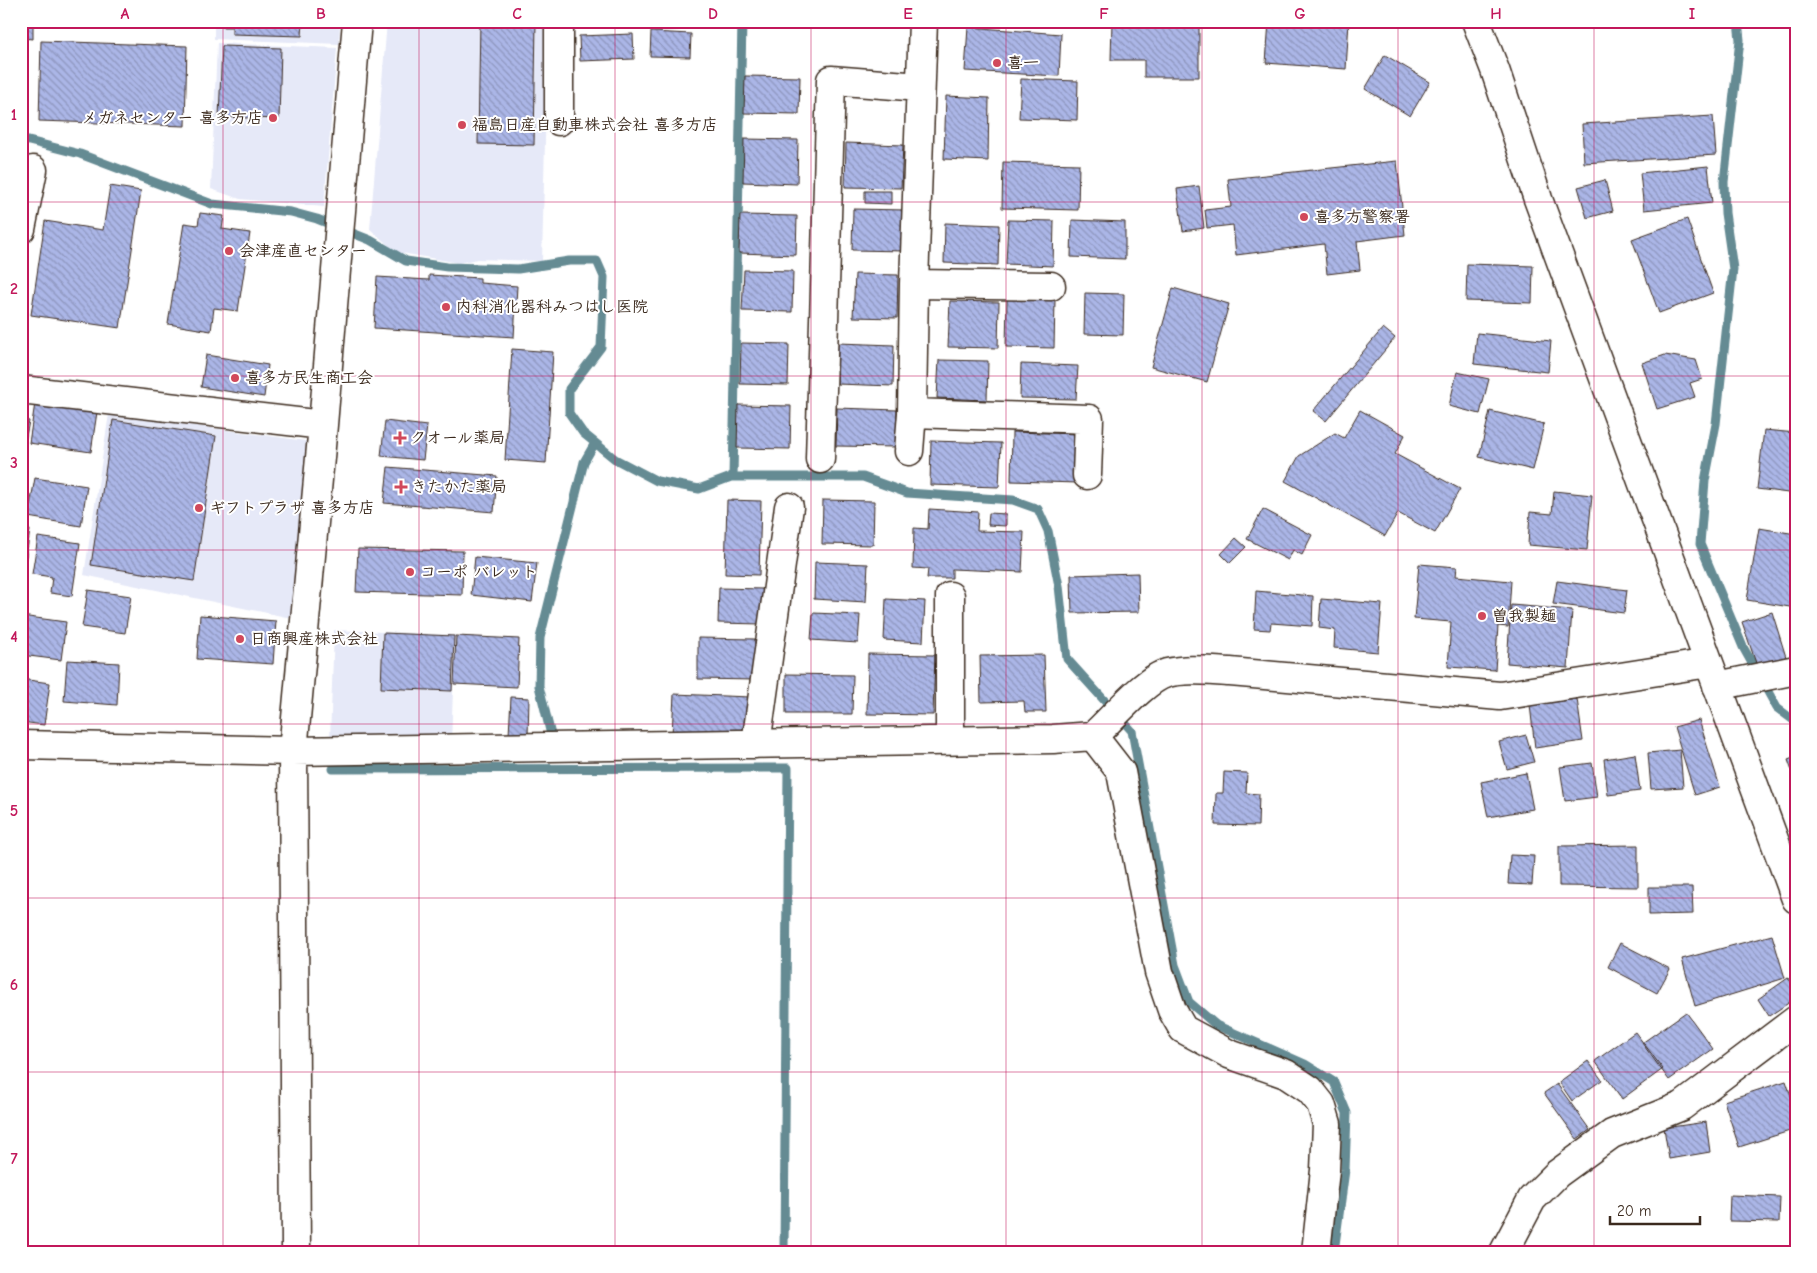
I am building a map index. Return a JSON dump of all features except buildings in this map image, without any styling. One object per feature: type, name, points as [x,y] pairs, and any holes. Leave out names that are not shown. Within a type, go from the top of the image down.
[{"type":"street","points":[[296,1252],[293,750],[357,21]]},
{"type":"street","points":[[559,21],[559,121]]},
{"type":"street","points":[[909,451],[912,413],[914,284],[923,21]]},
{"type":"street","points":[[1476,21],[1495,70],[1541,208],[1796,900]]},
{"type":"street","points":[[820,459],[831,80],[920,87]]},
{"type":"street","points":[[21,229],[33,170]]},
{"type":"street","points":[[914,284],[1051,286]]},
{"type":"street","points":[[21,390],[323,425]]},
{"type":"street","points":[[912,413],[1088,419],[1087,475]]},
{"type":"street","points":[[756,744],[789,507]]},
{"type":"street","points":[[950,596],[950,740]]},
{"type":"street","points":[[21,745],[293,750],[1053,739],[1099,731],[1139,691],[1166,673],[1194,670],[1500,696],[1713,674],[1796,670]]},
{"type":"street","points":[[1099,731],[1121,772],[1159,972],[1172,1010],[1183,1028],[1230,1054],[1286,1074],[1310,1090],[1321,1104],[1327,1124],[1325,1170],[1316,1252]]},
{"type":"street","points":[[1504,1252],[1532,1199],[1557,1174],[1612,1134],[1682,1106],[1796,1020]]},
{"type":"shaded area","points":[[214,21],[340,21],[339,44],[214,39]]},
{"type":"shaded area","name":"福島日産自動車株式会社 喜多方店","points":[[387,21],[548,21],[542,261],[477,259],[459,263],[396,252],[370,229]]},
{"type":"shaded area","name":"メガネセンター 喜多方店","points":[[217,43],[337,48],[324,207],[240,199],[211,189]]},
{"type":"shaded area","name":"ギフトプラザ 喜多方店","points":[[109,414],[313,442],[291,618],[84,575]]},
{"type":"shaded area","points":[[334,630],[455,635],[451,744],[330,739]]},
{"type":"waterway","points":[[733,477],[742,21]]},
{"type":"waterway","points":[[1738,21],[1740,40],[1724,182],[1725,213],[1733,269],[1716,424],[1705,481],[1700,544],[1743,647],[1777,708],[1796,722]]},
{"type":"waterway","points":[[21,139],[80,154],[212,204],[291,212],[317,219],[370,240],[406,261],[447,267],[518,269],[569,261],[597,261],[604,277],[601,347],[569,389],[569,413],[583,433],[615,459],[657,481],[699,489],[731,477],[863,477],[907,493],[1013,500],[1038,509],[1048,531],[1059,586],[1067,659],[1132,731],[1175,965],[1189,1002],[1216,1025],[1305,1064],[1334,1082],[1347,1113],[1345,1170],[1334,1252]]},
{"type":"waterway","points":[[553,743],[539,686],[540,638],[584,462],[595,443]]},
{"type":"waterway","points":[[333,769],[788,768],[784,1252]]},
{"type":"place","name":"喜一","points":[[997,63]]},
{"type":"place","name":"メガネセンター 喜多方店","points":[[273,118]]},
{"type":"place","name":"福島日産自動車株式会社 喜多方店","points":[[462,125]]},
{"type":"place","name":"喜多方警察署","points":[[1304,217]]},
{"type":"place","name":"会津産直センター","points":[[229,251]]},
{"type":"place","name":"内科消化器科みつはし医院","points":[[446,307]]},
{"type":"place","name":"喜多方民生商工会","points":[[235,378]]},
{"type":"place","name":"クオール薬局","points":[[400,438]]},
{"type":"place","name":"きたかた薬局","points":[[401,487]]},
{"type":"place","name":"ギフトプラザ 喜多方店","points":[[199,508]]},
{"type":"place","name":"コーポ バレット","points":[[410,572]]},
{"type":"place","name":"曽我製麺","points":[[1482,616]]},
{"type":"place","name":"日商興産株式会社","points":[[240,639]]}]
